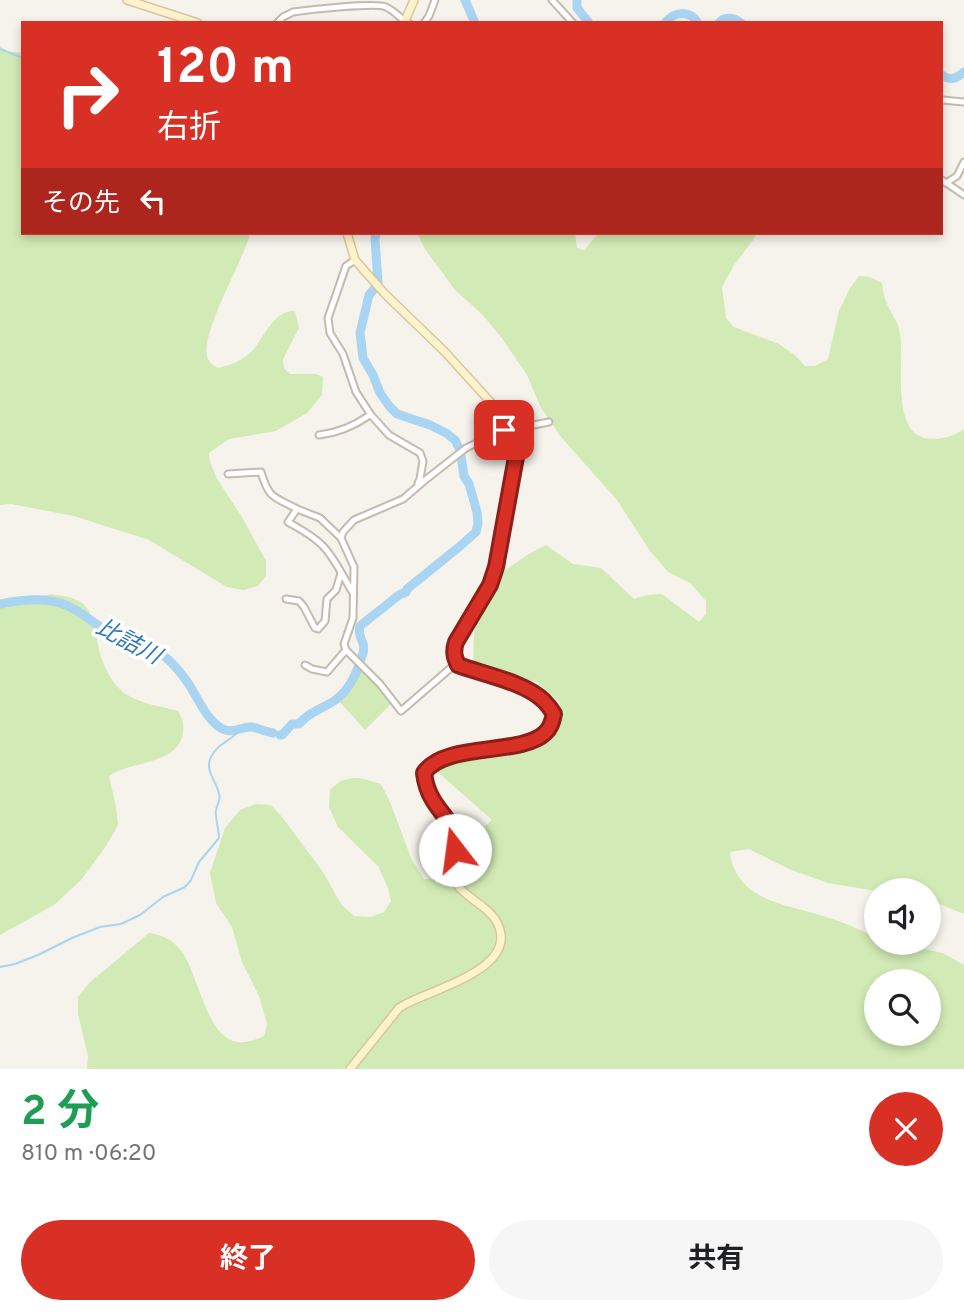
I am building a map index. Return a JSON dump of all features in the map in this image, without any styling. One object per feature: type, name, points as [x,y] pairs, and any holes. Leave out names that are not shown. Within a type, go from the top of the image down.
[{"type":"street","points":[[127,0],[192,21]]},
{"type":"street","points":[[406,21],[414,0]]},
{"type":"street","points":[[425,21],[435,0]]},
{"type":"street","points":[[552,0],[571,21]]},
{"type":"street","points":[[279,21],[293,12],[368,5],[386,7],[405,21]]},
{"type":"street","points":[[943,100],[964,102]]},
{"type":"street","points":[[944,181],[957,176],[964,162]]},
{"type":"street","points":[[944,181],[964,195]]},
{"type":"street","points":[[348,235],[355,260],[505,418],[514,436],[516,457],[496,567],[490,585],[453,649],[458,665]]},
{"type":"street","points":[[355,260],[346,266],[328,317],[330,333],[343,354],[356,392],[370,415],[389,435],[419,453],[423,461],[415,489]]},
{"type":"street","points":[[319,435],[336,433],[370,415]]},
{"type":"street","points":[[341,538],[354,520],[403,499],[466,447],[511,429],[549,422]]},
{"type":"street","points":[[228,474],[261,472],[266,489],[271,495],[320,518],[341,538],[354,567],[353,618],[344,644],[346,650],[380,684],[401,711],[453,666],[458,665],[531,691],[547,703],[554,714],[551,727],[544,735],[534,740],[441,759],[424,773],[433,800],[452,824],[457,842],[454,880],[457,886],[494,917],[499,927],[499,946],[494,957],[469,977],[407,1002],[399,1008],[350,1069]]},
{"type":"street","points":[[297,509],[288,522],[320,543],[353,593]]},
{"type":"street","points":[[286,599],[299,601],[318,629],[325,621],[327,599],[336,590],[341,573]]},
{"type":"street","points":[[305,665],[327,672],[346,650]]},
{"type":"green space","points":[[0,46],[7,51],[21,53],[21,235],[249,235],[209,336],[209,361],[218,368],[232,364],[252,351],[275,320],[287,312],[295,311],[299,328],[283,359],[284,368],[290,374],[316,374],[323,377],[322,395],[307,413],[276,431],[229,439],[209,453],[217,479],[266,561],[266,576],[258,586],[244,590],[227,587],[149,540],[74,516],[11,504],[0,505]]},
{"type":"green space","points":[[418,235],[575,235],[577,248],[584,250],[597,235],[755,235],[722,287],[726,318],[734,327],[779,344],[805,366],[815,366],[828,359],[839,311],[859,276],[870,277],[882,283],[886,302],[899,329],[901,394],[909,426],[918,435],[933,439],[950,436],[964,429],[964,914],[941,905],[941,878],[864,878],[864,889],[828,883],[789,869],[749,849],[730,852],[734,869],[753,891],[781,904],[864,932],[864,955],[941,955],[941,953],[964,965],[964,1069],[87,1069],[88,1056],[78,1014],[78,997],[89,983],[149,933],[165,937],[178,947],[185,957],[210,1016],[227,1038],[245,1042],[264,1036],[267,1024],[259,996],[242,962],[232,927],[216,903],[210,873],[225,828],[240,810],[256,804],[271,805],[323,872],[341,904],[354,916],[370,917],[384,912],[391,901],[378,866],[338,827],[329,807],[330,790],[342,781],[360,778],[381,784],[411,858],[424,879],[441,878],[453,871],[463,847],[492,820],[433,768],[543,743],[559,729],[560,703],[537,682],[497,678],[479,672],[473,665],[474,633],[481,607],[499,575],[546,545],[573,564],[601,568],[634,599],[662,594],[699,622],[706,614],[706,601],[690,583],[668,572],[650,551],[617,500],[561,437],[541,408],[527,375],[482,314],[455,290]]},
{"type":"green space","points":[[51,594],[71,598],[87,608],[102,659],[115,684],[122,691],[148,704],[178,711],[183,732],[180,743],[173,751],[109,776],[118,825],[106,846],[81,880],[54,905],[0,935],[0,604]]},
{"type":"green space","points":[[361,669],[391,704],[365,730],[338,700]]},
{"type":"waterway","name":"比詰川","points":[[465,0],[474,21]]},
{"type":"waterway","name":"比詰川","points":[[577,0],[577,8],[587,21]]},
{"type":"waterway","name":"比詰川","points":[[667,21],[677,14],[686,14],[696,21]]},
{"type":"waterway","name":"比詰川","points":[[722,21],[730,18],[738,21]]},
{"type":"waterway","points":[[0,49],[21,57]]},
{"type":"waterway","name":"比詰川","points":[[943,76],[953,78],[964,72]]},
{"type":"waterway","name":"比詰川","points":[[376,235],[378,282]]},
{"type":"waterway","name":"比詰川","points":[[376,287],[369,295],[360,333],[363,358],[380,393],[397,414],[446,433],[455,440],[460,450]]},
{"type":"waterway","name":"比詰川","points":[[361,659],[364,648],[360,626],[406,592],[476,532],[477,512],[464,476],[461,456]]},
{"type":"waterway","name":"比詰川","points":[[0,604],[38,600],[65,605],[119,639],[151,649],[167,658],[188,682],[210,718],[221,728],[229,731],[252,727],[273,733]]},
{"type":"waterway","name":"比詰川","points":[[280,735],[292,724],[299,724],[338,698],[358,668]]},
{"type":"waterway","points":[[0,967],[38,955],[100,927],[121,924],[140,915],[163,897],[185,887],[199,862],[219,838],[216,813],[219,796],[209,762],[217,749],[240,730]]},
{"type":"route","points":[[455,850],[457,842],[452,824],[433,800],[424,773],[441,759],[534,740],[544,735],[551,727],[554,714],[547,703],[531,691],[458,665],[454,655],[453,649],[459,634],[490,585],[496,567],[516,457],[511,429],[504,430]]}]
